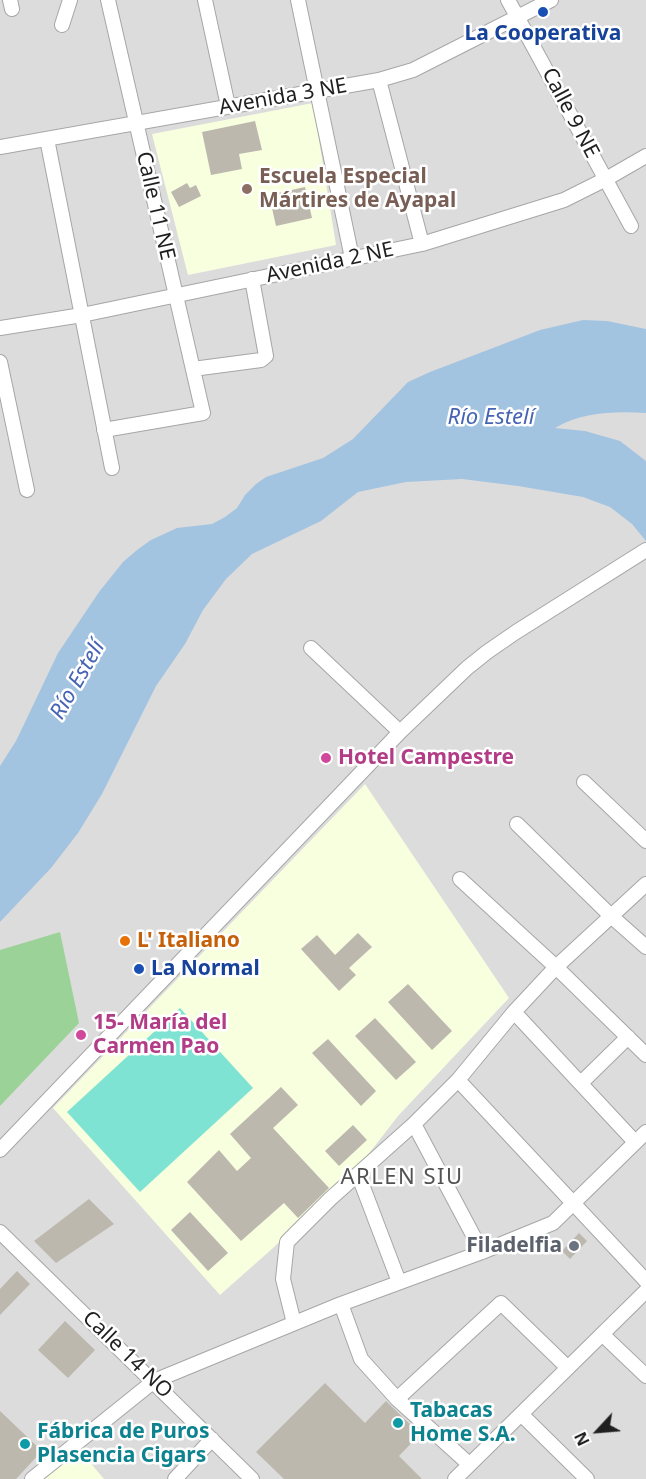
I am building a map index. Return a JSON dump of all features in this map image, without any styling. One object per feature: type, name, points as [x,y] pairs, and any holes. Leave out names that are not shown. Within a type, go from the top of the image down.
[{"type":"street","points":[[62,26],[70,0]]},
{"type":"street","name":"Calle 11 NE","points":[[104,430],[203,413],[108,0]]},
{"type":"street","points":[[205,0],[228,106]]},
{"type":"street","points":[[298,0],[352,258]]},
{"type":"street","name":"Calle 9 NE","points":[[508,0],[631,226]]},
{"type":"street","name":"Avenida 3 NE","points":[[0,147],[379,80],[413,70],[551,0]]},
{"type":"street","points":[[379,80],[422,244]]},
{"type":"street","points":[[47,139],[111,468]]},
{"type":"street","name":"Avenida 2 NE","points":[[0,328],[82,315],[422,244],[548,206],[606,179],[646,156]]},
{"type":"street","points":[[193,369],[261,360],[266,356],[252,279]]},
{"type":"street","points":[[0,362],[27,490]]},
{"type":"street","points":[[0,1150],[400,732],[467,668],[516,632],[644,551]]},
{"type":"street","points":[[311,648],[400,732]]},
{"type":"street","points":[[584,782],[646,841]]},
{"type":"street","points":[[518,824],[611,916],[646,947]]},
{"type":"street","points":[[460,879],[556,967],[646,1055]]},
{"type":"street","points":[[294,1323],[283,1279],[287,1242],[414,1124],[458,1080],[514,1012],[556,967],[646,884]]},
{"type":"street","points":[[514,1012],[635,1142]]},
{"type":"street","points":[[581,1083],[628,1037]]},
{"type":"street","points":[[458,1080],[646,1281]]},
{"type":"street","points":[[414,1124],[482,1252]]},
{"type":"street","points":[[32,1479],[154,1381],[341,1304],[482,1252],[553,1222],[646,1132]]},
{"type":"street","points":[[358,1174],[399,1282]]},
{"type":"street","name":"Calle 14 NO","points":[[0,1232],[252,1479]]},
{"type":"street","points":[[455,1479],[646,1291]]},
{"type":"street","points":[[397,1399],[501,1303],[568,1368]]},
{"type":"street","points":[[341,1304],[361,1359],[397,1399],[470,1464]]},
{"type":"street","points":[[602,1334],[646,1376]]},
{"type":"street","points":[[520,1414],[587,1479]]},
{"type":"street","points":[[175,1479],[212,1439]]},
{"type":"shaded area","points":[[0,0],[646,0],[646,1479],[0,1479]]},
{"type":"shaded area","name":"Escuela Especial Mártires de Ayapal","points":[[313,103],[336,245],[188,275],[152,134]]},
{"type":"shaded area","points":[[365,784],[509,998],[398,1116],[367,1156],[273,1248],[220,1295],[53,1108]]},
{"type":"shaded area","points":[[180,1008],[253,1088],[140,1192],[67,1112]]},
{"type":"shaded area","points":[[79,1449],[104,1479],[42,1479]]},
{"type":"green space","points":[[60,932],[79,1023],[0,1106],[0,950]]},
{"type":"water","name":"Río Estelí","points":[[583,320],[607,321],[646,329],[646,413],[599,414],[576,419],[555,428],[585,431],[620,441],[646,461],[646,541],[632,524],[610,507],[583,497],[462,479],[406,482],[358,492],[321,521],[252,554],[226,579],[203,610],[185,644],[156,686],[102,794],[78,833],[51,868],[0,922],[0,766],[16,741],[58,653],[99,592],[123,562],[151,540],[177,528],[212,524],[225,517],[237,508],[256,484],[266,477],[323,458],[353,439],[408,382],[540,330]]},
{"type":"building","points":[[255,121],[262,150],[239,154],[242,169],[211,175],[202,132]]},
{"type":"building","points":[[187,183],[190,188],[196,185],[201,196],[179,207],[171,192]]},
{"type":"building","points":[[305,187],[312,218],[276,226],[269,195]]},
{"type":"building","points":[[358,933],[372,947],[349,968],[356,975],[339,991],[301,949],[317,935],[335,955]]},
{"type":"building","points":[[408,984],[452,1031],[432,1050],[388,1002]]},
{"type":"building","points":[[375,1018],[416,1062],[396,1080],[355,1036]]},
{"type":"building","points":[[328,1039],[376,1091],[361,1106],[312,1053]]},
{"type":"building","points":[[281,1087],[298,1105],[273,1128],[329,1188],[298,1218],[284,1203],[241,1241],[187,1182],[219,1150],[237,1171],[251,1158],[230,1134]]},
{"type":"building","points":[[353,1125],[367,1140],[339,1166],[325,1151]]},
{"type":"building","points":[[89,1199],[114,1224],[56,1263],[34,1241]]},
{"type":"building","points":[[190,1212],[228,1253],[208,1271],[171,1230]]},
{"type":"building","name":"Filadelfia","points":[[579,1233],[587,1241],[570,1259],[562,1251]]},
{"type":"building","points":[[17,1271],[30,1284],[0,1315],[0,1289]]},
{"type":"building","points":[[65,1321],[95,1350],[68,1378],[38,1350]]},
{"type":"building","points":[[325,1383],[365,1423],[386,1401],[420,1434],[399,1456],[422,1479],[284,1479],[256,1452]]},
{"type":"building","name":"Fábrica de Puros Plasencia Cigars","points":[[0,1411],[42,1451],[16,1479],[0,1479]]},
{"type":"place","name":"La Cooperativa","points":[[543,12]]},
{"type":"place","name":"Escuela Especial Mártires de Ayapal","points":[[247,189]]},
{"type":"place","name":"Hotel Campestre","points":[[326,758]]},
{"type":"place","name":"L' Italiano","points":[[125,941]]},
{"type":"place","name":"La Normal","points":[[139,969]]},
{"type":"place","name":"15- María del Carmen Pao","points":[[81,1035]]},
{"type":"place","name":"Filadelfia","points":[[574,1246]]},
{"type":"place","name":"Tabacas Home S.A.","points":[[398,1423]]},
{"type":"place","name":"Fábrica de Puros Plasencia Cigars","points":[[25,1444]]},
{"type":"district","name":"ARLEN SIU","points":[[402,1178]]}]
